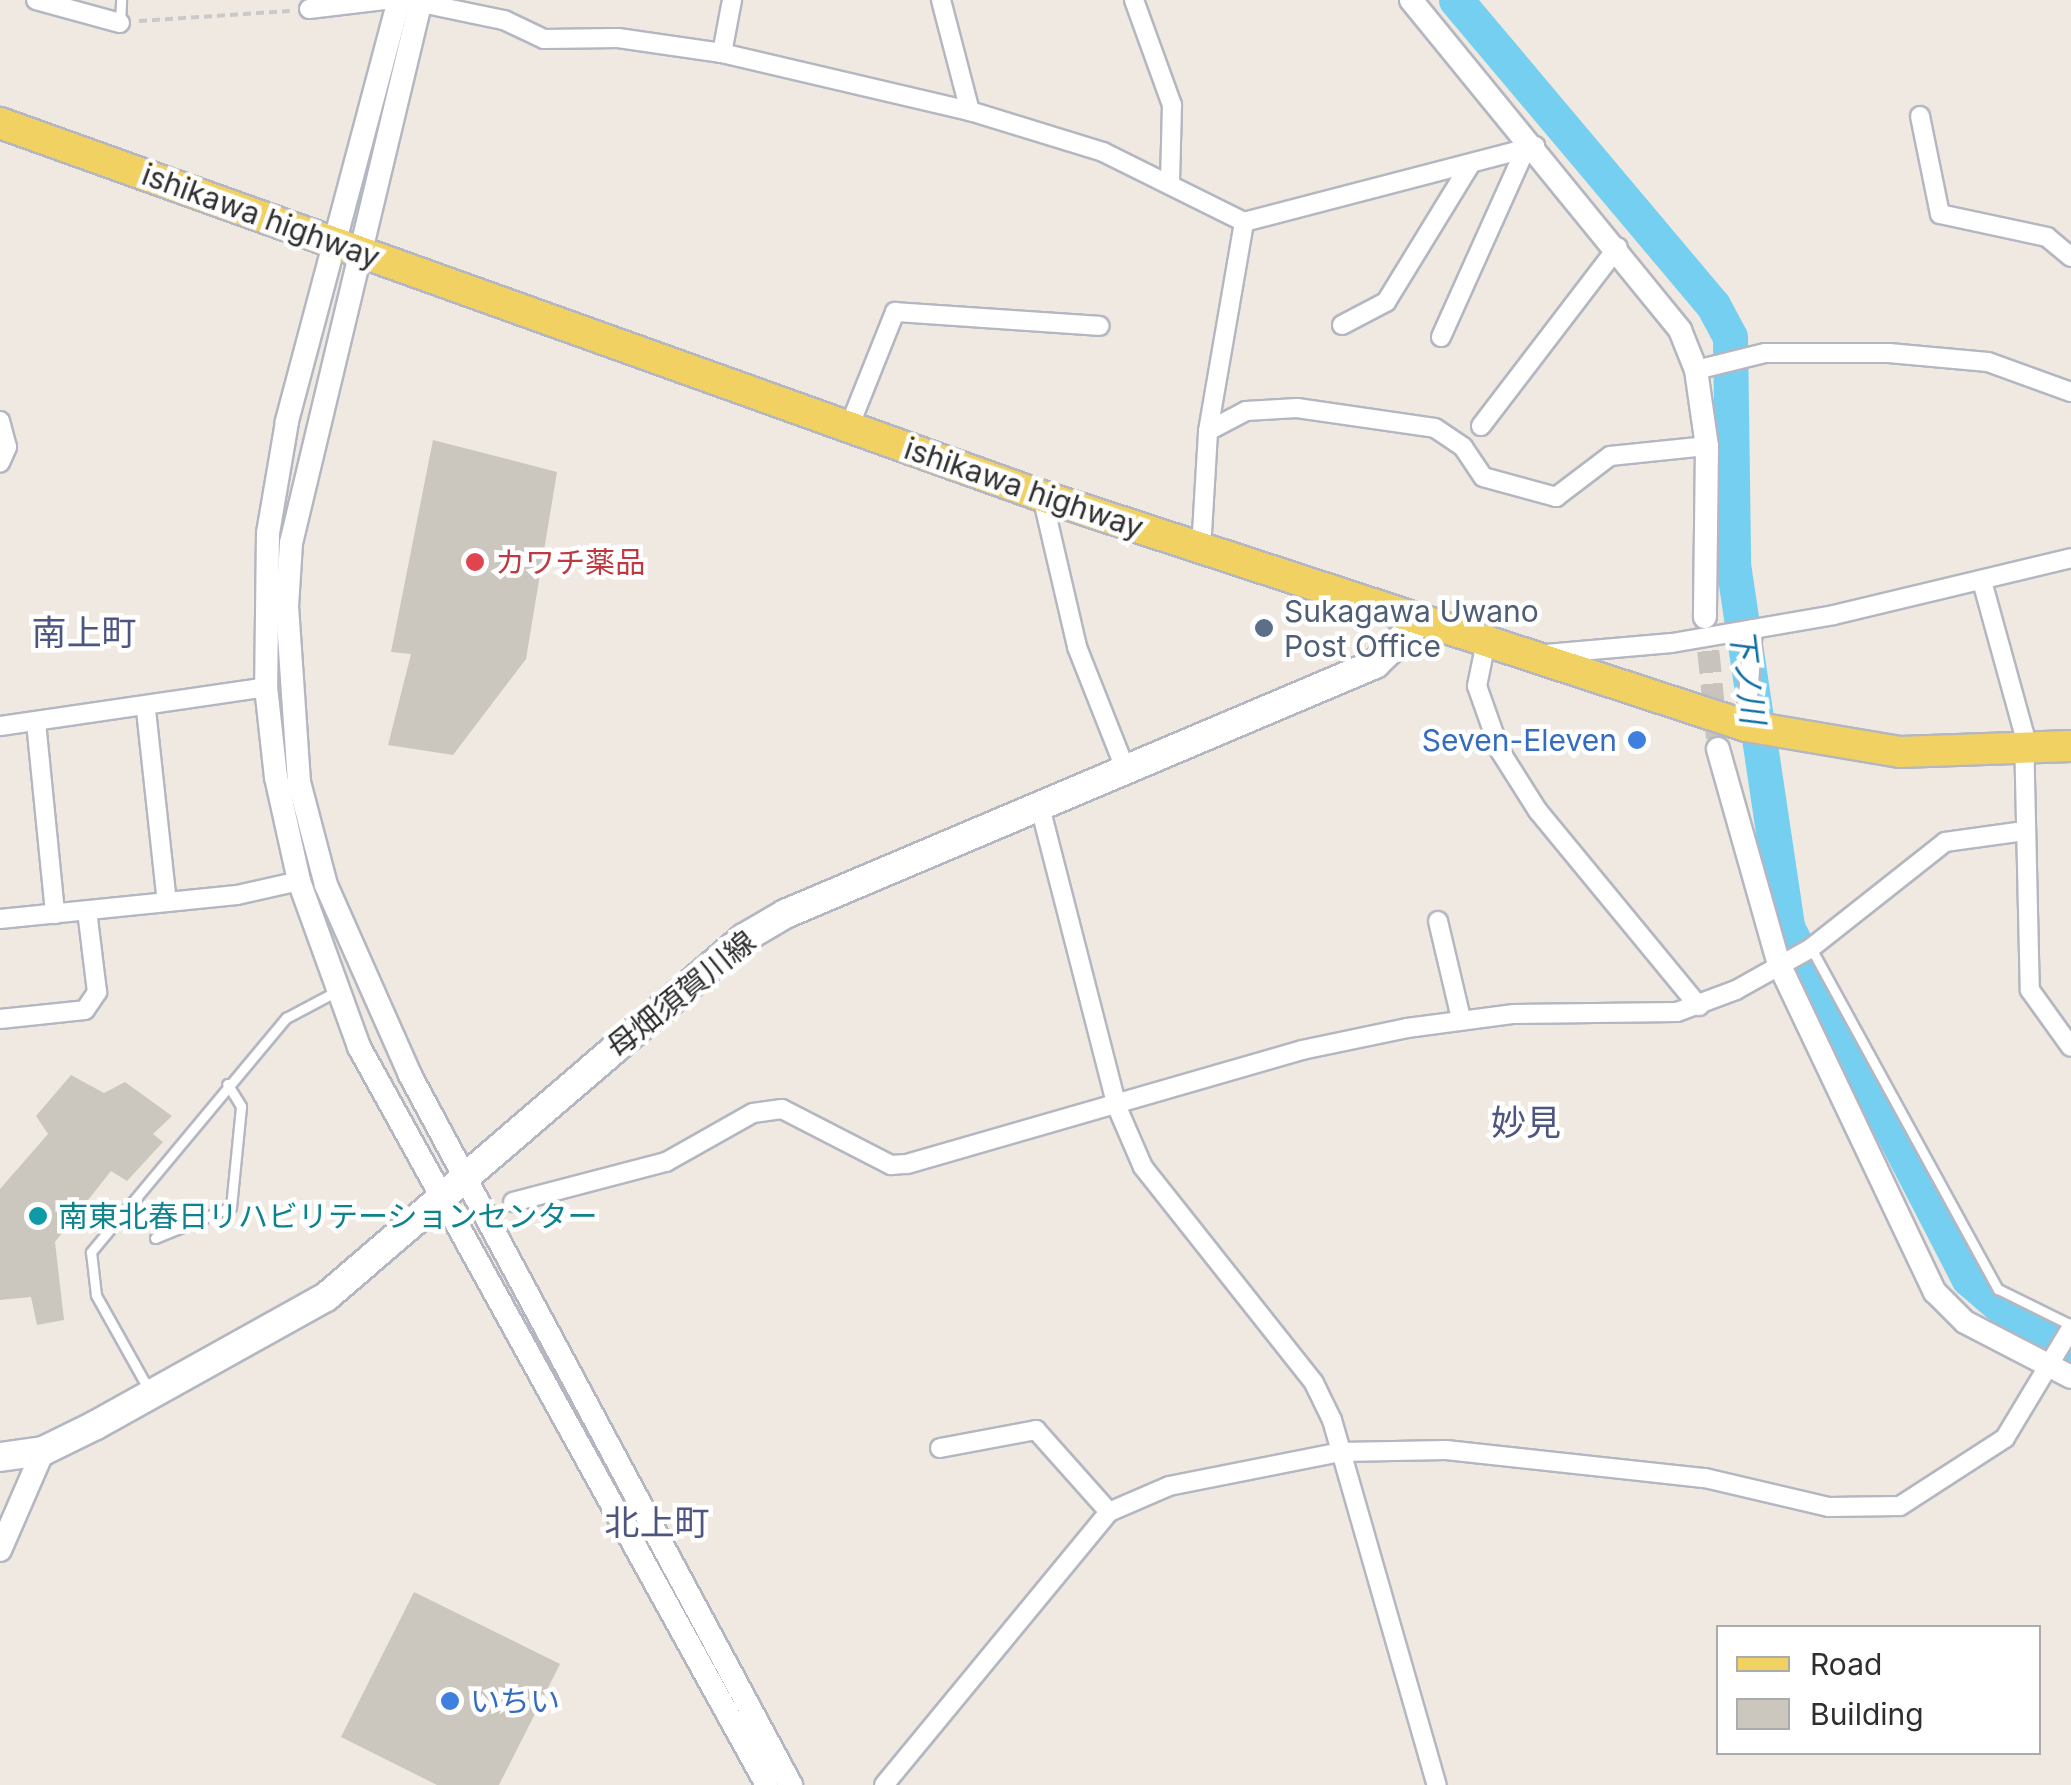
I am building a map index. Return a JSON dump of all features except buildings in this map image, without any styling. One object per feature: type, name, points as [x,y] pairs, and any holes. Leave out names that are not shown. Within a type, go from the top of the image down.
[{"type":"main road","name":"ishikawa highway","points":[[0,123],[1042,496],[1419,622],[1537,654],[1746,726],[1900,752],[2071,746]]},
{"type":"main road","name":"母畑須賀川線","points":[[0,1458],[43,1451],[153,1396],[310,1308],[457,1189],[744,938],[1039,804],[1376,664],[1419,622]]},
{"type":"street","points":[[37,0],[120,23]]},
{"type":"street","points":[[309,10],[386,0]]},
{"type":"street","points":[[722,53],[732,0]]},
{"type":"street","points":[[942,0],[970,111]]},
{"type":"street","points":[[1134,0],[1172,105],[1170,181]]},
{"type":"street","points":[[1411,0],[1530,148],[1663,302],[1696,370],[1707,446],[1705,617]]},
{"type":"street","points":[[791,1785],[457,1189],[335,992],[299,881],[266,687],[268,534],[287,422],[346,245],[411,1],[504,20],[544,39],[618,38],[722,53],[970,111],[1170,181],[1244,222],[1530,148]]},
{"type":"street","points":[[1920,116],[1940,214],[2047,237],[2071,257]]},
{"type":"street","points":[[1441,337],[1530,148]]},
{"type":"street","points":[[1342,325],[1386,302],[1470,165]]},
{"type":"street","points":[[1201,550],[1208,431],[1244,222]]},
{"type":"street","points":[[346,245],[304,473],[287,606],[299,782],[326,885],[501,1292],[767,1785]]},
{"type":"street","points":[[1481,426],[1618,247]]},
{"type":"street","points":[[850,427],[895,312],[1100,326]]},
{"type":"street","points":[[1696,370],[1765,353],[1988,362],[2071,392]]},
{"type":"street","points":[[1208,431],[1246,412],[1297,408],[1435,428],[1463,447],[1483,477],[1556,498],[1610,456],[1707,446]]},
{"type":"street","points":[[0,420],[7,447],[0,463]]},
{"type":"street","points":[[1042,496],[1077,647],[1125,768]]},
{"type":"street","points":[[1537,654],[1753,629],[1982,581],[2071,558]]},
{"type":"street","points":[[1982,581],[2024,750],[2030,990],[2071,1047]]},
{"type":"street","points":[[1746,726],[1753,629]]},
{"type":"street","points":[[1486,642],[1476,686],[1500,750],[1538,811],[1699,1006]]},
{"type":"street","points":[[0,726],[146,710],[266,687]]},
{"type":"street","points":[[146,710],[167,902]]},
{"type":"street","points":[[36,722],[55,914]]},
{"type":"street","points":[[1718,749],[1779,964],[1935,1292],[1965,1322],[2042,1366],[2071,1377]]},
{"type":"street","points":[[1039,804],[1116,1108],[1143,1167],[1314,1382],[1340,1452],[1436,1785]]},
{"type":"street","points":[[513,1202],[666,1162],[753,1113],[782,1109],[891,1166],[1116,1108],[1302,1050],[1461,1018],[1699,1006],[1812,948],[1944,842],[2024,831]]},
{"type":"street","points":[[0,920],[167,902],[299,881]]},
{"type":"street","points":[[0,1018],[85,1010],[98,992],[88,910]]},
{"type":"street","points":[[1438,922],[1461,1018]]},
{"type":"street","points":[[884,1785],[1109,1512],[1170,1486],[1340,1452],[1446,1450],[1568,1461],[1884,1509],[1920,1498],[2005,1438],[2042,1366],[2071,1326]]},
{"type":"street","points":[[940,1448],[1036,1430],[1109,1512]]},
{"type":"street","points":[[0,1550],[43,1451]]},
{"type":"lane","points":[[120,23],[121,0]]},
{"type":"lane","points":[[1812,948],[1998,1289],[2071,1326]]},
{"type":"lane","points":[[153,1396],[96,1295],[92,1252],[286,1018],[335,992]]},
{"type":"lane","points":[[155,1238],[231,1206],[242,1106],[228,1084]]},
{"type":"path","points":[[120,23],[309,10]]},
{"type":"waterway","name":"下ノ川","points":[[1456,0],[1713,305],[1730,337],[1733,564],[1787,927],[1969,1279],[2027,1329],[2071,1348]]},
{"type":"tunnel","points":[[1705,618],[1718,749]]},
{"type":"place","name":"カワチ薬品","points":[[475,562]]},
{"type":"place","name":"Sukagawa Uwano Post Office","points":[[1264,628]]},
{"type":"place","name":"Seven-Eleven","points":[[1637,740]]},
{"type":"place","name":"南東北春日リハビリテーションセンター","points":[[38,1216]]},
{"type":"place","name":"いちい","points":[[450,1701]]},
{"type":"district","name":"南上町","points":[[84,632]]},
{"type":"district","name":"妙見","points":[[1526,1122]]},
{"type":"district","name":"北上町","points":[[657,1522]]}]
